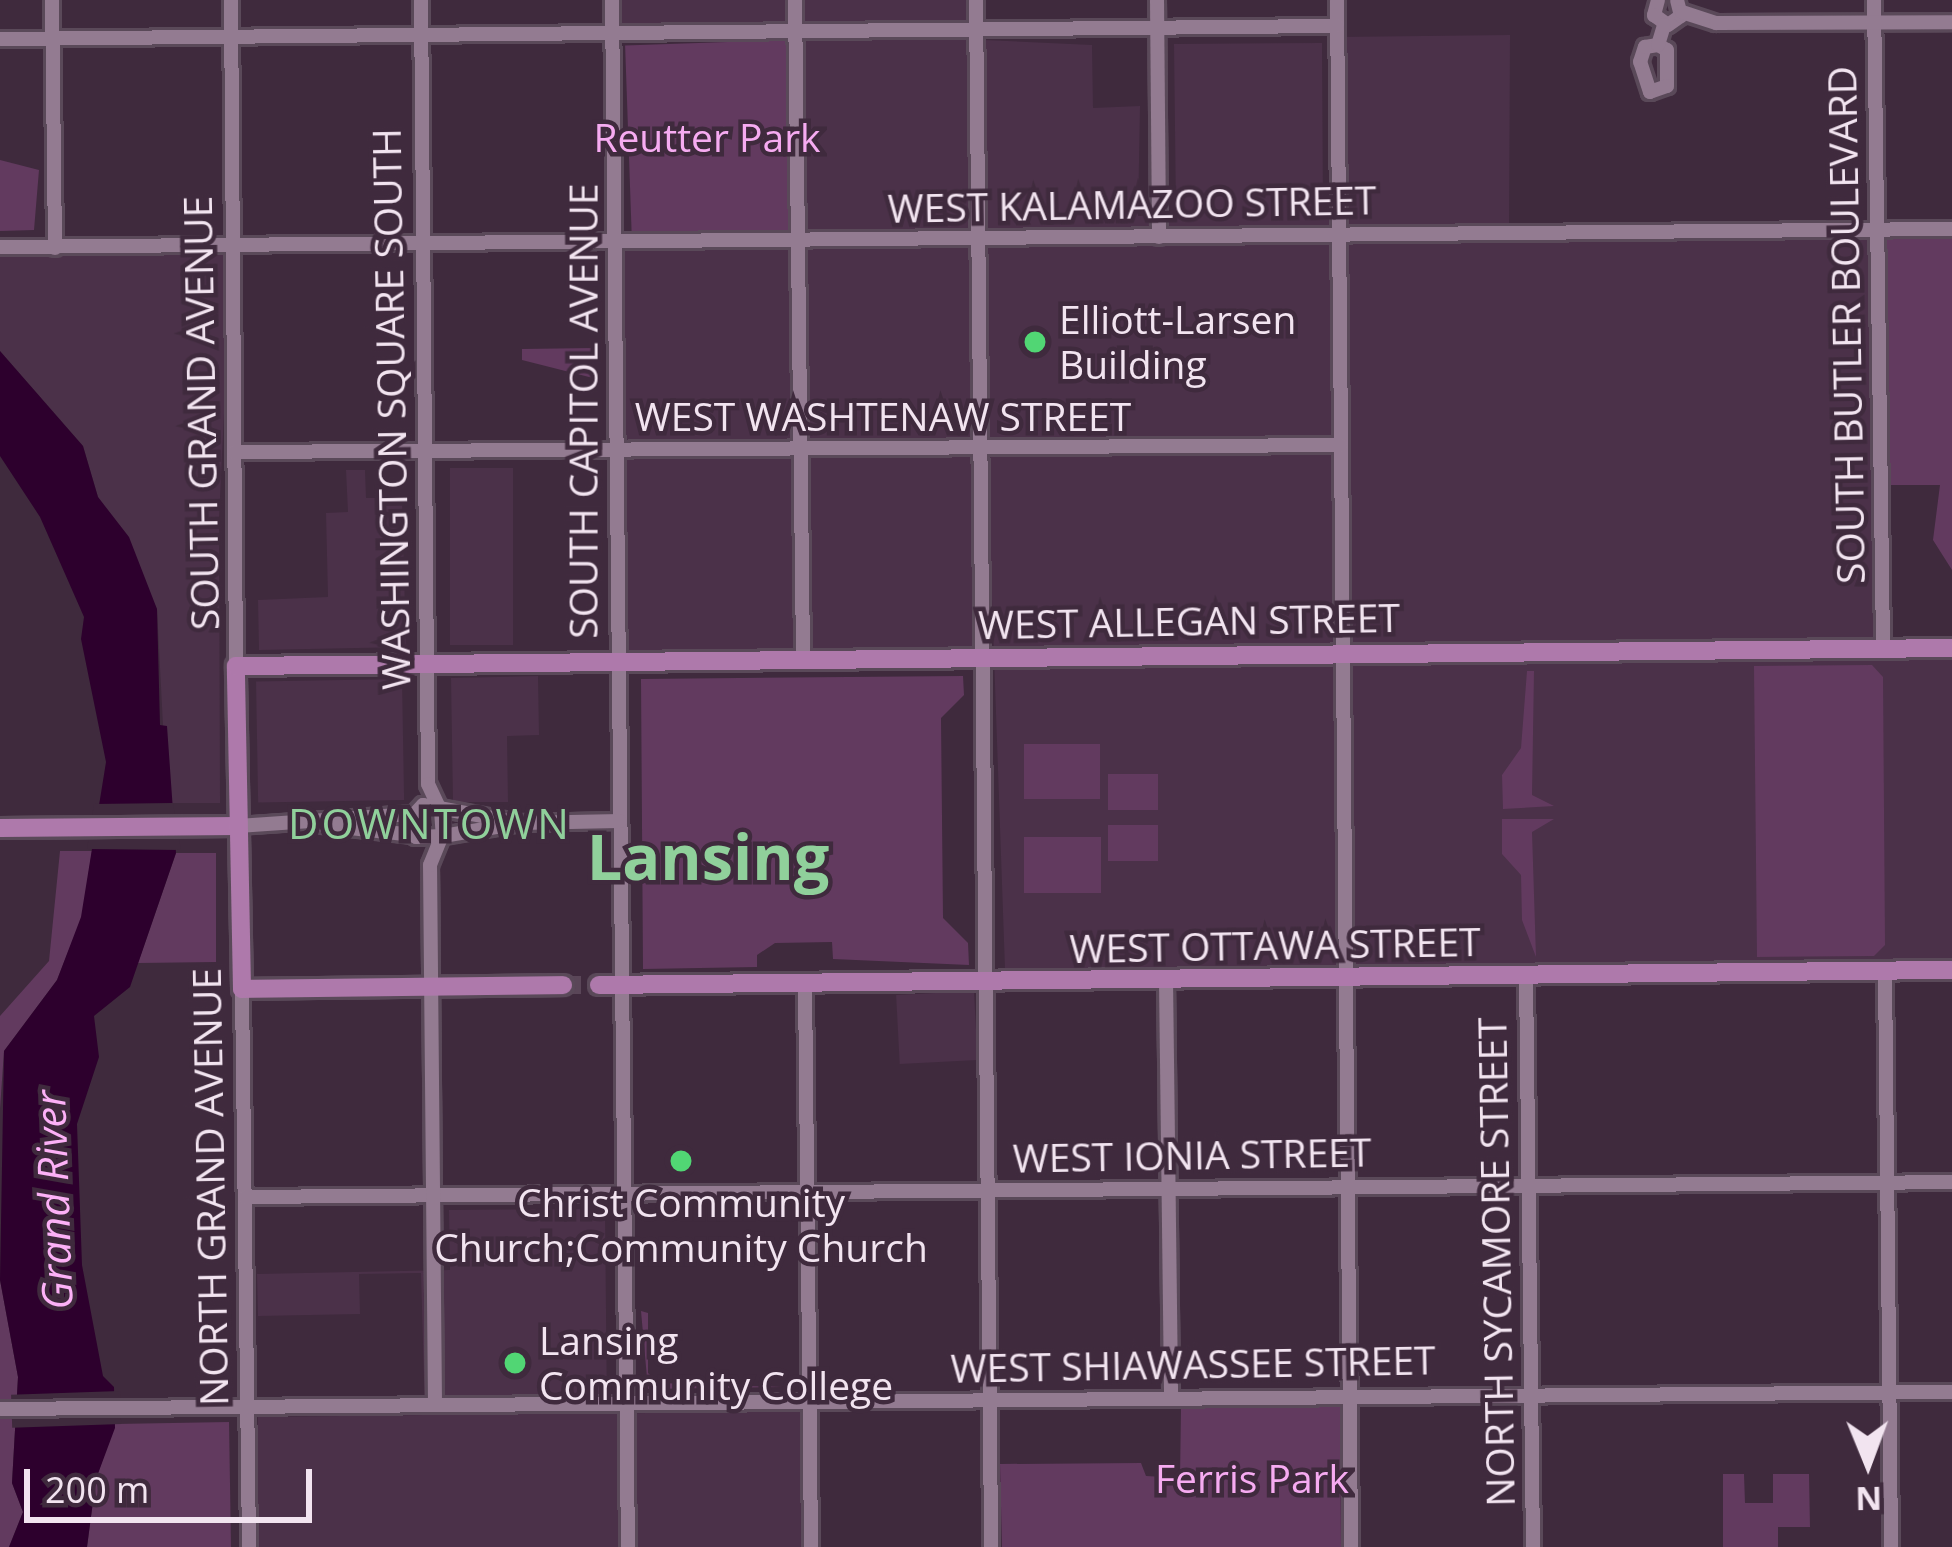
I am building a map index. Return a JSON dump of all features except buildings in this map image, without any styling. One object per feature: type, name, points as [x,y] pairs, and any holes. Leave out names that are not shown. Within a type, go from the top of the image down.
[{"type":"main road","name":"WEST ALLEGAN STREET","points":[[236,666],[1952,648]]},
{"type":"main road","name":"SOUTH GRAND AVENUE","points":[[236,666],[238,826]]},
{"type":"main road","points":[[0,828],[238,826]]},
{"type":"main road","name":"NORTH GRAND AVENUE","points":[[238,826],[242,988]]},
{"type":"main road","name":"WEST OTTAWA STREET","points":[[599,985],[1952,970]]},
{"type":"main road","points":[[242,988],[563,985]]},
{"type":"street","points":[[52,0],[55,248]]},
{"type":"street","name":"SOUTH GRAND AVENUE","points":[[231,0],[236,666]]},
{"type":"street","name":"WASHINGTON SQUARE SOUTH","points":[[416,811],[428,784],[421,0]]},
{"type":"street","name":"SOUTH CAPITOL AVENUE","points":[[612,0],[628,1547]]},
{"type":"street","points":[[795,0],[803,658]]},
{"type":"street","points":[[976,0],[991,1547]]},
{"type":"street","points":[[1157,0],[1159,237]]},
{"type":"street","points":[[1337,0],[1352,1547]]},
{"type":"street","points":[[1658,0],[1654,15],[1664,25]]},
{"type":"street","name":"SOUTH BUTLER BOULEVARD","points":[[1874,0],[1883,648]]},
{"type":"street","points":[[1658,45],[1664,25],[1680,6],[1717,23],[1952,22]]},
{"type":"street","points":[[0,39],[1337,26]]},
{"type":"street","name":"WEST KALAMAZOO STREET","points":[[0,248],[1952,229]]},
{"type":"street","name":"WEST WASHTENAW STREET","points":[[234,452],[1341,445]]},
{"type":"street","name":"WASHINGTON SQUARE SOUTH","points":[[428,784],[440,809]]},
{"type":"street","points":[[323,825],[440,809],[520,823]]},
{"type":"street","points":[[435,1404],[430,865],[442,837],[440,809]]},
{"type":"street","points":[[416,811],[415,836],[430,865]]},
{"type":"street","points":[[238,826],[323,825],[442,837],[520,823],[620,821]]},
{"type":"street","points":[[1885,971],[1891,1547]]},
{"type":"street","name":"NORTH SYCAMORE STREET","points":[[1526,975],[1532,1547]]},
{"type":"street","points":[[1166,979],[1171,1396]]},
{"type":"street","points":[[805,982],[812,1547]]},
{"type":"street","name":"NORTH GRAND AVENUE","points":[[242,988],[249,1547]]},
{"type":"street","name":"WEST IONIA STREET","points":[[245,1197],[1952,1182]]},
{"type":"street","name":"WEST SHIAWASSEE STREET","points":[[0,1409],[1952,1392]]},
{"type":"shaded area","points":[[613,0],[976,0],[976,30],[829,33],[1092,45],[1093,108],[1140,106],[1138,216],[1176,214],[1174,44],[1322,43],[1323,211],[1345,211],[1338,37],[1510,35],[1509,231],[1877,230],[1883,647],[1952,648],[1952,970],[1166,979],[1005,969],[981,286],[983,656],[617,660],[616,242],[797,240],[795,31],[613,33]]},
{"type":"shaded area","points":[[232,246],[219,519],[220,803],[167,803],[157,609],[98,497],[83,446],[0,351],[0,247]]},
{"type":"shaded area","points":[[450,468],[513,468],[513,645],[450,645]]},
{"type":"shaded area","points":[[346,470],[365,470],[366,498],[402,498],[406,647],[259,650],[258,600],[328,597],[326,513],[348,512]]},
{"type":"shaded area","points":[[538,676],[539,735],[507,736],[508,802],[453,802],[451,678]]},
{"type":"shaded area","points":[[402,679],[404,800],[258,803],[256,682]]},
{"type":"shaded area","points":[[974,991],[978,1060],[900,1064],[896,995]]},
{"type":"shaded area","name":"Lansing Community College","points":[[605,1209],[607,1414],[808,1409],[807,1547],[253,1547],[258,1417],[425,1415],[421,1273],[359,1274],[360,1314],[258,1316],[257,1274],[450,1270],[449,1210]]},
{"type":"green space","name":"Reutter Park","points":[[786,40],[793,230],[632,236],[625,46]]},
{"type":"green space","points":[[0,160],[39,170],[34,230],[0,231]]},
{"type":"green space","points":[[1952,238],[1952,570],[1933,540],[1940,485],[1890,485],[1885,239]]},
{"type":"green space","points":[[594,348],[593,378],[522,360],[522,349]]},
{"type":"green space","points":[[1872,665],[1883,677],[1885,945],[1874,956],[1757,957],[1754,666]]},
{"type":"green space","points":[[1527,671],[1534,671],[1532,795],[1554,806],[1503,809],[1502,775],[1521,748]]},
{"type":"green space","points":[[963,676],[964,695],[941,718],[943,918],[968,943],[969,965],[833,959],[832,942],[775,943],[757,955],[757,967],[643,969],[641,679]]},
{"type":"green space","points":[[1024,744],[1100,744],[1100,799],[1024,799]]},
{"type":"green space","points":[[1108,774],[1158,774],[1158,810],[1108,810]]},
{"type":"green space","points":[[1502,819],[1554,819],[1532,832],[1536,957],[1522,920],[1521,875],[1502,854]]},
{"type":"green space","points":[[1108,825],[1158,825],[1158,861],[1108,861]]},
{"type":"green space","points":[[1024,837],[1101,837],[1101,893],[1024,893]]},
{"type":"green space","points":[[60,851],[92,851],[82,917],[57,980],[4,1051],[0,1109],[0,1016],[49,961]]},
{"type":"green space","points":[[176,853],[216,853],[216,962],[138,963]]},
{"type":"green space","points":[[0,1280],[18,1377],[12,1483],[23,1512],[9,1547],[0,1547]]},
{"type":"green space","points":[[641,1311],[648,1313],[648,1373],[659,1383],[782,1387],[648,1389]]},
{"type":"green space","name":"Ferris Park","points":[[1340,1406],[1341,1547],[1002,1547],[1000,1464],[1141,1463],[1146,1476],[1180,1478],[1181,1408]]},
{"type":"green space","points":[[229,1422],[231,1547],[87,1547],[96,1479],[115,1424]]},
{"type":"green space","points":[[1723,1474],[1744,1474],[1745,1503],[1773,1503],[1773,1474],[1809,1474],[1810,1527],[1778,1527],[1778,1547],[1723,1547]]},
{"type":"water","name":"Grand River","points":[[0,351],[83,446],[98,497],[129,537],[157,609],[160,725],[167,726],[176,853],[130,987],[94,1016],[99,1057],[77,1124],[82,1265],[103,1376],[114,1387],[115,1428],[96,1479],[87,1547],[9,1547],[23,1512],[12,1483],[18,1377],[0,1280],[4,1051],[57,980],[81,917],[106,762],[81,639],[84,617],[40,517],[0,456]]},
{"type":"pier","points":[[173,803],[181,850],[87,849],[94,804]]},
{"type":"pier","points":[[120,1391],[121,1424],[12,1428],[11,1395]]},
{"type":"tunnel","points":[[563,985],[599,985]]},
{"type":"place","name":"Elliott-Larsen Building","points":[[1035,342]]},
{"type":"place","name":"Christ Community Church;Community Church","points":[[681,1161]]},
{"type":"place","name":"Lansing Community College","points":[[515,1363]]},
{"type":"district","name":"DOWNTOWN","points":[[430,823]]},
{"type":"district","name":"Lansing","points":[[708,856]]}]
